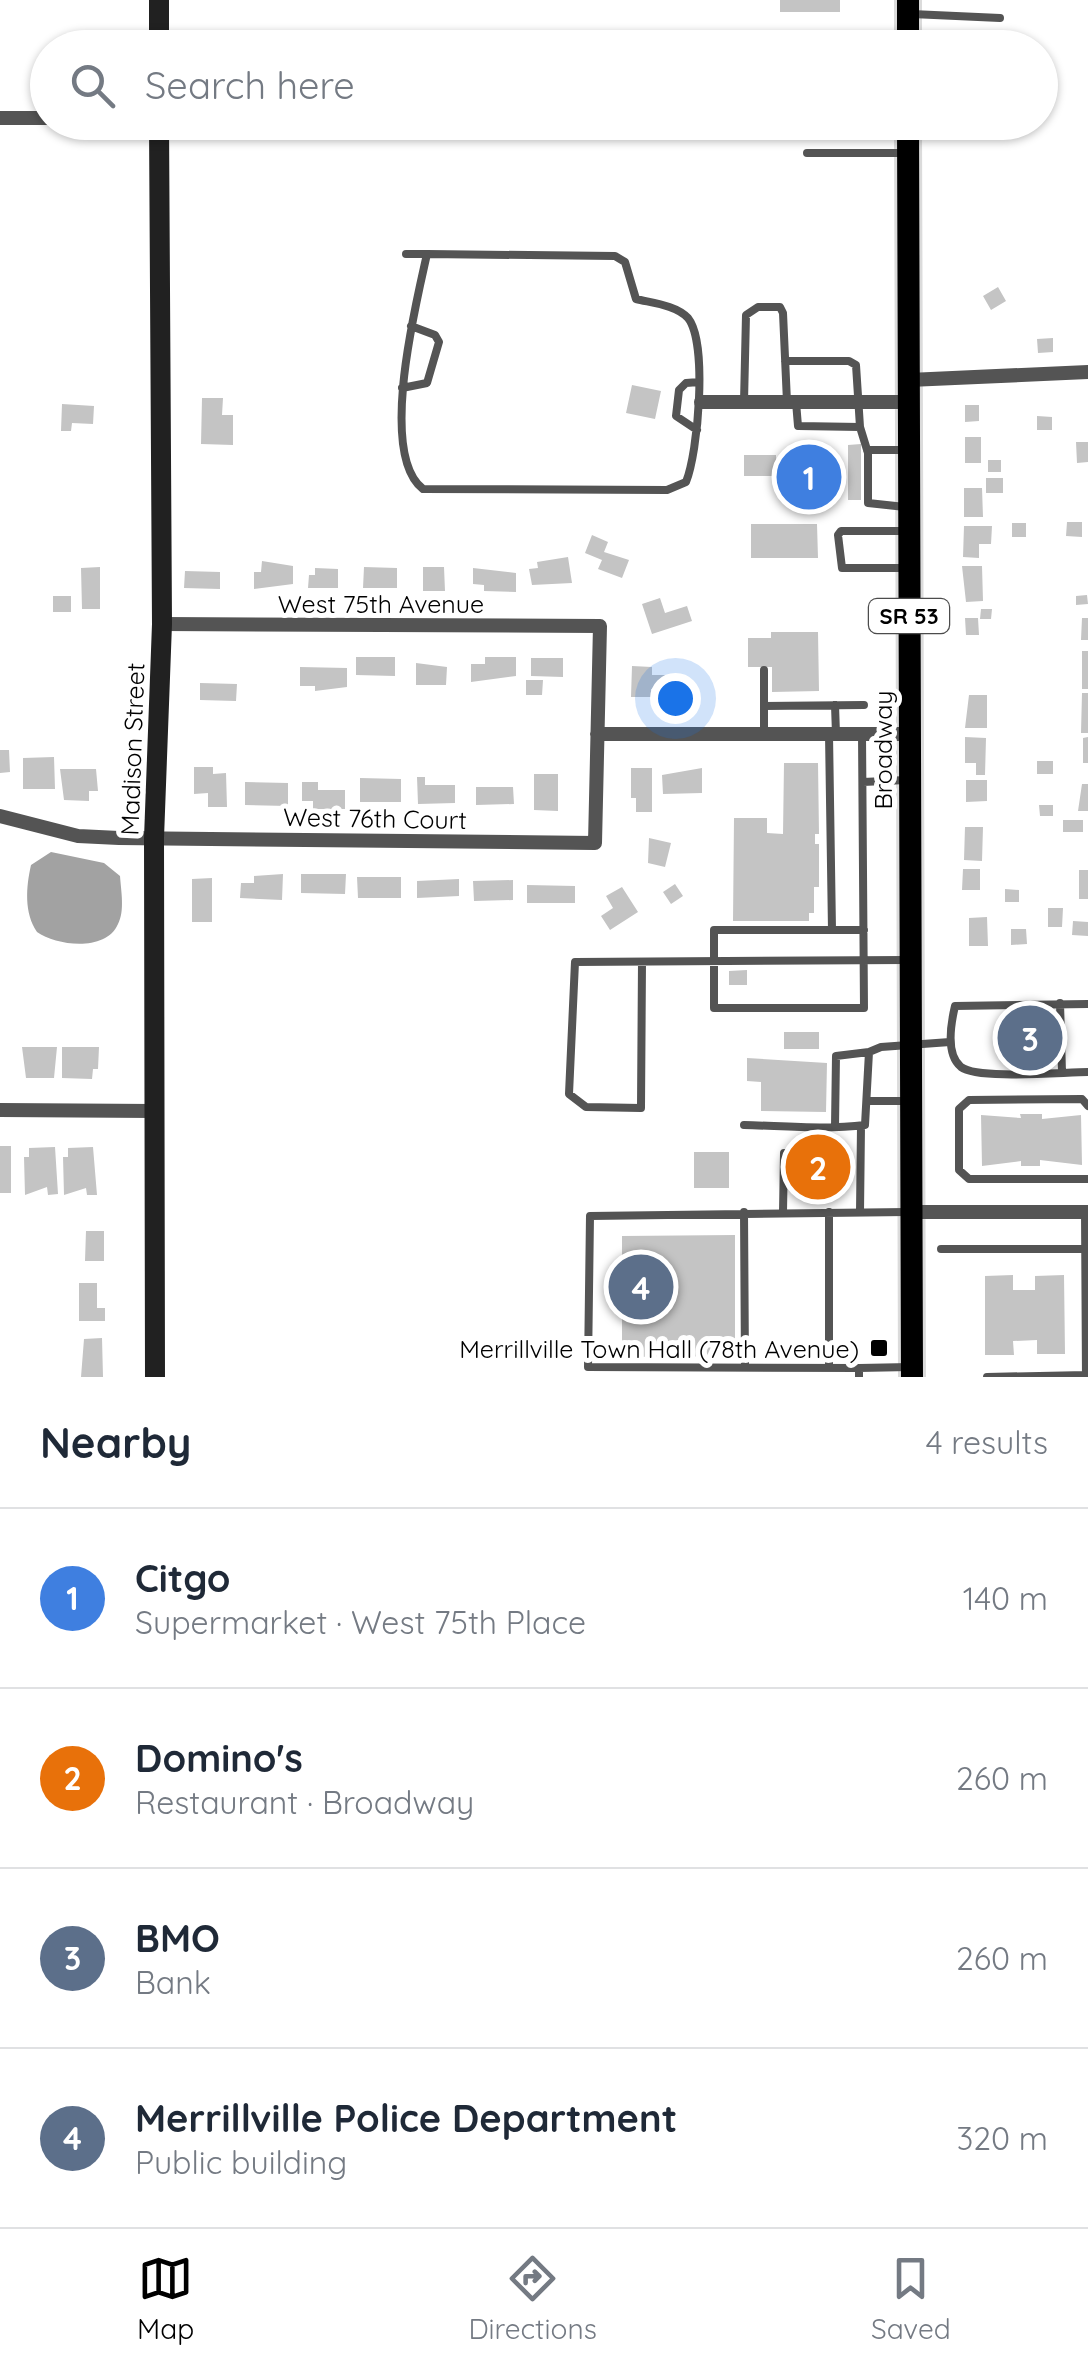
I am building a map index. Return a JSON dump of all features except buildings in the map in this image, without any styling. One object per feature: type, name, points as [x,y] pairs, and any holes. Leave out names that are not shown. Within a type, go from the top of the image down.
[{"type":"main road","name":"Broadway","points":[[908,140],[912,1372]]},
{"type":"street","points":[[159,0],[159,30]]},
{"type":"street","points":[[0,118],[30,118]]},
{"type":"street","name":"Madison Street","points":[[155,1377],[154,838],[162,624],[159,140]]},
{"type":"street","points":[[701,402],[858,402],[909,391],[1088,372]]},
{"type":"street","name":"West 75th Avenue","points":[[162,624],[600,626],[597,734]]},
{"type":"street","points":[[597,734],[910,734]]},
{"type":"street","name":"West 76th Court","points":[[0,816],[78,836],[595,843],[597,734]]},
{"type":"street","points":[[0,1110],[154,1112]]},
{"type":"street","points":[[911,1212],[1086,1212]]},
{"type":"lane","points":[[908,7],[1000,18]]},
{"type":"lane","points":[[807,154],[908,153]]},
{"type":"lane","points":[[406,254],[427,254],[615,256],[625,262],[636,299],[674,308],[687,317],[701,402],[693,466],[680,488],[423,489],[414,482],[408,463],[401,374],[427,254]]},
{"type":"lane","points":[[744,402],[750,310],[780,308],[796,425],[860,427]]},
{"type":"lane","points":[[402,388],[427,383],[439,342],[436,334],[411,326]]},
{"type":"lane","points":[[785,361],[849,361],[858,372],[869,505],[909,519]]},
{"type":"lane","points":[[697,430],[676,416],[676,404],[686,382],[698,382]]},
{"type":"lane","points":[[816,402],[816,426]]},
{"type":"lane","points":[[867,450],[909,450]]},
{"type":"lane","points":[[909,519],[841,531],[838,535],[842,568],[909,568]]},
{"type":"lane","points":[[764,670],[764,734]]},
{"type":"lane","points":[[764,706],[864,705]]},
{"type":"lane","points":[[832,930],[835,706]]},
{"type":"lane","points":[[862,734],[865,960],[864,1008],[714,1008],[714,930],[864,930]]},
{"type":"lane","points":[[862,782],[910,780]]},
{"type":"lane","points":[[642,962],[641,1108],[586,1107],[569,1094],[574,962],[910,960]]},
{"type":"lane","points":[[1060,1003],[1062,1072]]},
{"type":"lane","points":[[1088,1004],[956,1006],[950,1042],[954,1058],[972,1072],[1088,1072]]},
{"type":"lane","points":[[835,1126],[836,1056],[950,1042]]},
{"type":"lane","points":[[744,1125],[861,1126],[868,1122],[869,1052]]},
{"type":"lane","points":[[870,1101],[911,1100]]},
{"type":"lane","points":[[1088,1106],[1082,1100],[968,1100],[959,1109],[960,1170],[968,1179],[1088,1179]]},
{"type":"lane","points":[[860,1212],[861,1126]]},
{"type":"lane","points":[[782,1212],[784,1153]]},
{"type":"lane","points":[[911,1212],[663,1212],[590,1216],[588,1367],[617,1372],[745,1367],[912,1372]]},
{"type":"lane","points":[[744,1212],[745,1367]]},
{"type":"lane","points":[[824,1370],[829,1212]]},
{"type":"lane","points":[[987,1377],[1086,1376],[1086,1212]]},
{"type":"lane","points":[[941,1249],[1085,1250]]},
{"type":"shaded area","points":[[51,852],[104,863],[120,876],[120,919],[112,933],[80,944],[56,941],[37,932],[28,908],[29,873],[31,865]]},
{"type":"place","name":"Citgo","points":[[809,477]]},
{"type":"place","name":"BMO","points":[[1030,1038]]},
{"type":"place","name":"Domino's","points":[[818,1167]]},
{"type":"place","name":"Merrillville Police Department","points":[[641,1287]]},
{"type":"place","name":"Merrillville Town Hall (78th Avenue)","points":[[879,1348]]}]
